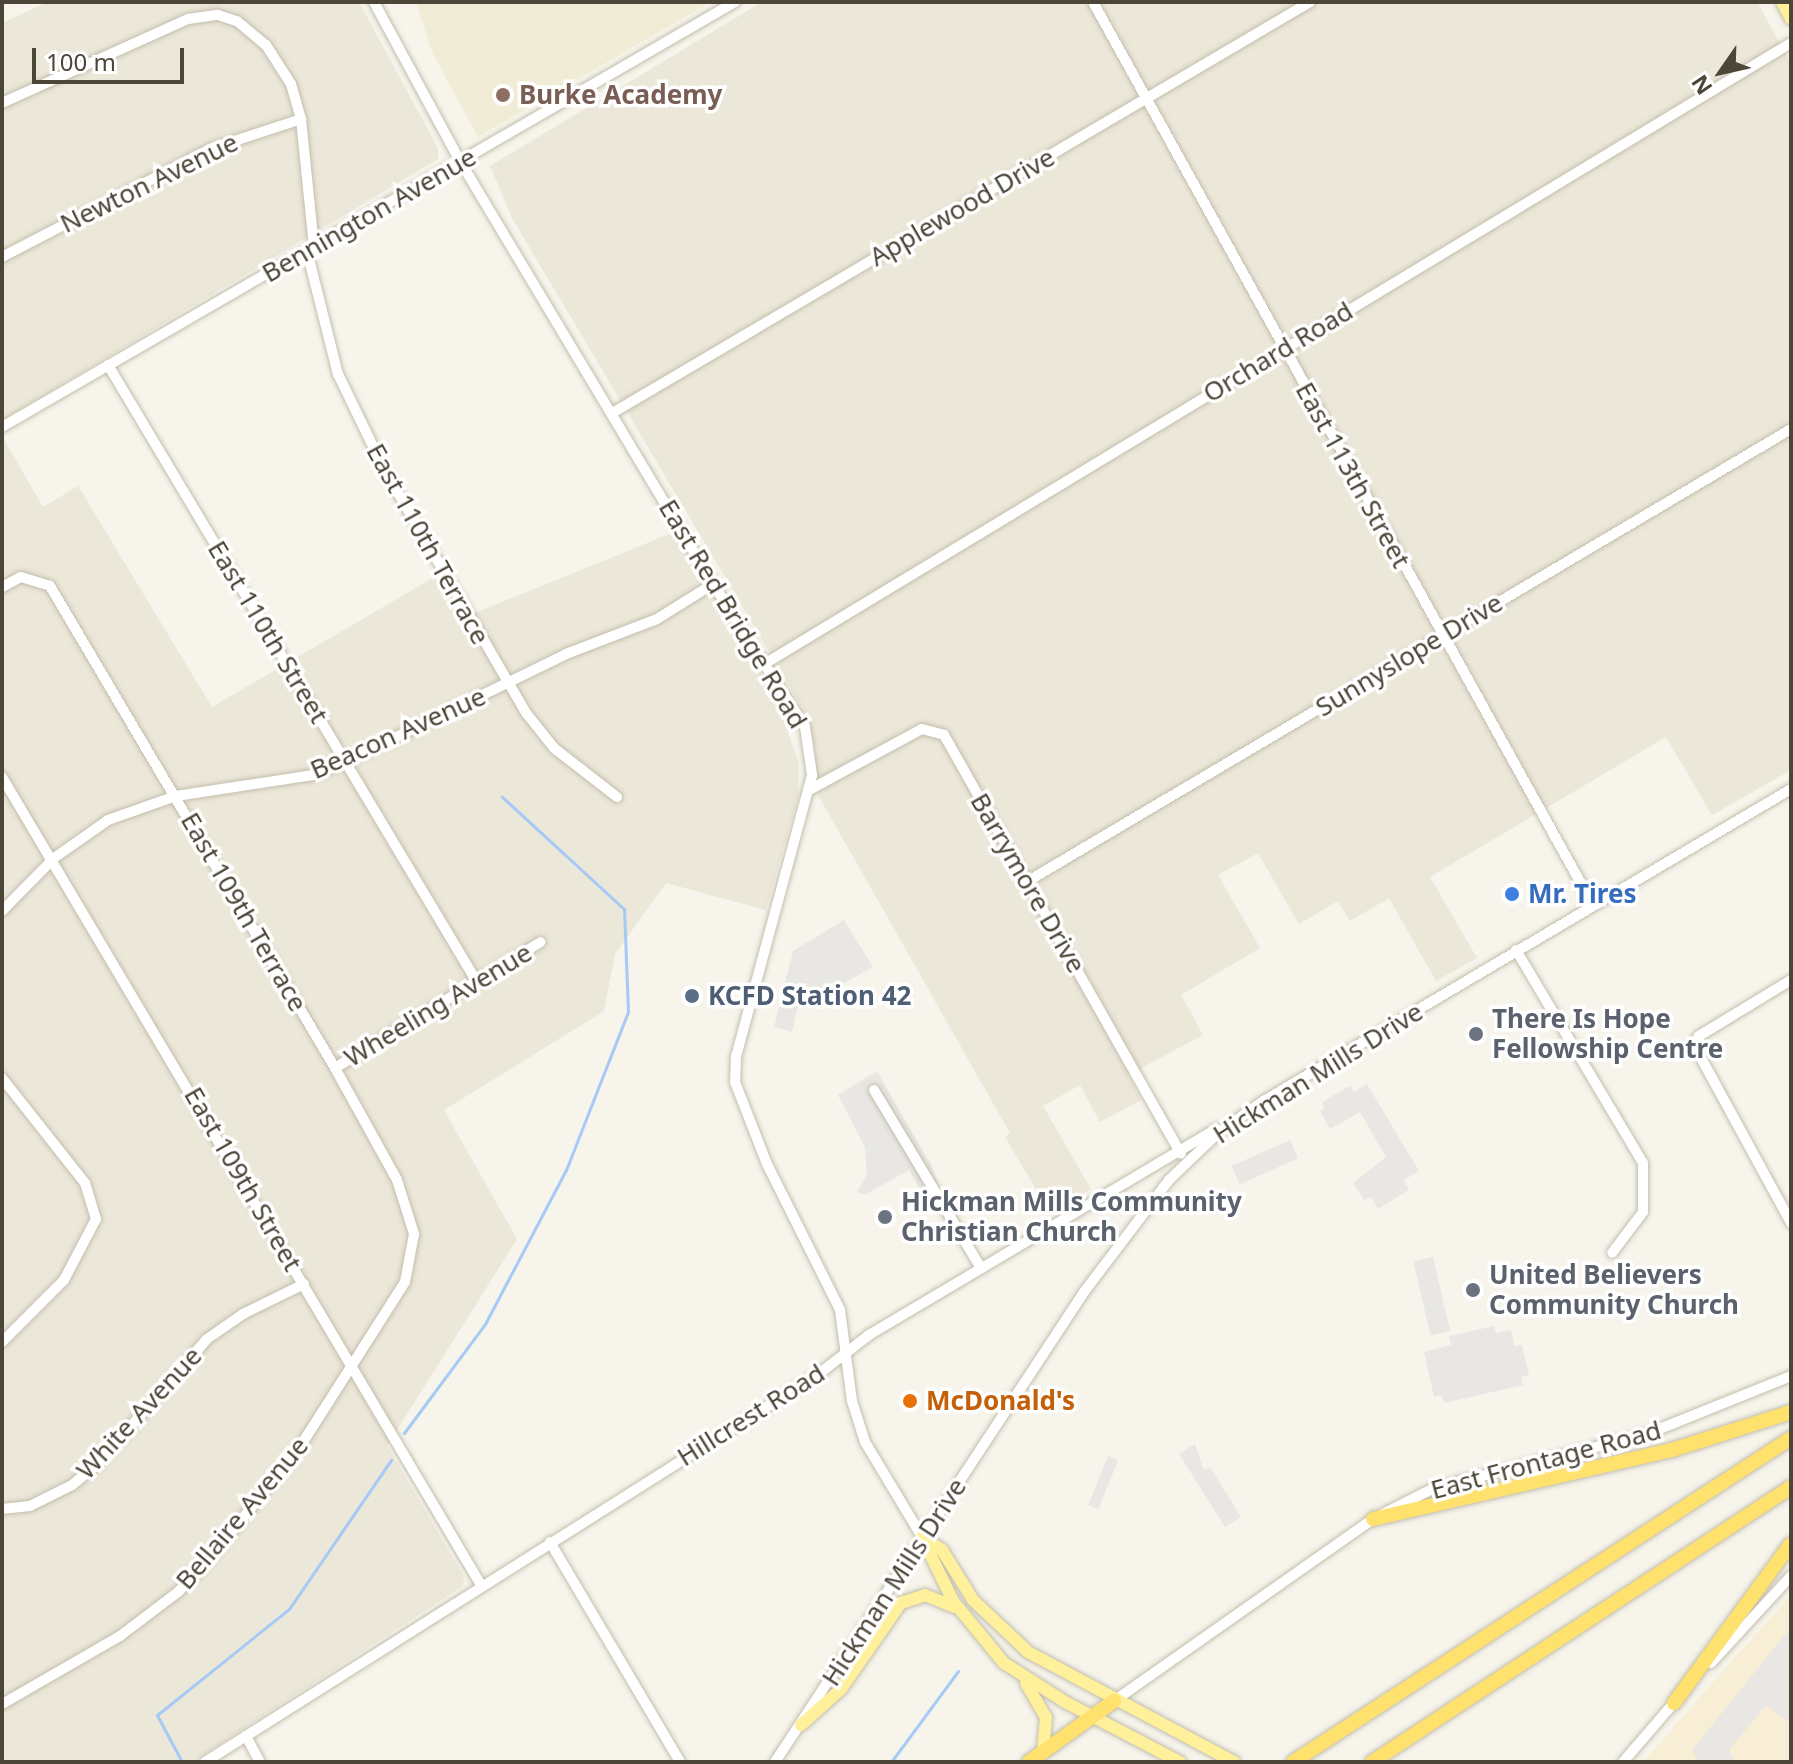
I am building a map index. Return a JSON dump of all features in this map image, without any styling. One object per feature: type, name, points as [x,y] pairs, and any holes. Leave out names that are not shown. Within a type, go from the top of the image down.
[{"type":"highway","points":[[1373,1519],[1672,1450],[1791,1412]]},
{"type":"highway","points":[[1293,1762],[1791,1438]]},
{"type":"highway","points":[[1372,1762],[1791,1487]]},
{"type":"highway","points":[[1674,1703],[1791,1544]]},
{"type":"highway","points":[[1029,1762],[1114,1701]]},
{"type":"main road","points":[[1782,2],[1791,19]]},
{"type":"main road","name":"East Red Bridge Road","points":[[922,1537],[928,1559],[960,1611],[1019,1674],[1092,1717],[1180,1762]]},
{"type":"main road","name":"East Red Bridge Road","points":[[922,1537],[942,1550],[998,1628],[1028,1652],[1114,1701],[1234,1762]]},
{"type":"main road","points":[[801,1725],[841,1689],[901,1603],[925,1595],[960,1611]]},
{"type":"main road","points":[[1019,1674],[1046,1717],[1043,1752]]},
{"type":"street","name":"East Red Bridge Road","points":[[374,2],[460,161],[614,412],[713,584],[805,727],[812,761],[809,790],[736,1056],[735,1082],[767,1164],[834,1294],[849,1351],[857,1421],[922,1537]]},
{"type":"street","name":"Bennington Avenue","points":[[2,427],[735,2]]},
{"type":"street","name":"East 113th Street","points":[[1093,2],[1593,905]]},
{"type":"street","name":"Applewood Drive","points":[[614,412],[1310,2]]},
{"type":"street","name":"East 110th Terrace","points":[[2,103],[188,19],[218,15],[244,27],[281,66],[301,119],[310,250],[324,334],[352,406],[506,683],[554,748],[617,797]]},
{"type":"street","name":"Orchard Road","points":[[766,663],[1791,43]]},
{"type":"street","name":"Newton Avenue","points":[[2,257],[210,149],[301,119]]},
{"type":"street","name":"East 110th Street","points":[[108,365],[477,982]]},
{"type":"street","name":"Sunnyslope Drive","points":[[1028,881],[1791,429]]},
{"type":"street","name":"East 109th Terrace","points":[[2,587],[21,577],[43,581],[50,586],[335,1068],[409,1208],[412,1257]]},
{"type":"street","name":"Beacon Avenue","points":[[2,911],[54,858],[108,820],[176,796],[313,775],[506,683],[657,619],[713,584]]},
{"type":"street","name":"Barrymore Drive","points":[[809,790],[922,729],[944,735],[1186,1163]]},
{"type":"street","name":"East 109th Street","points":[[2,777],[54,858],[481,1585]]},
{"type":"street","name":"Hickman Mills Drive","points":[[775,1762],[1133,1223],[1186,1163],[1262,1102],[1791,789]]},
{"type":"street","name":"Wheeling Avenue","points":[[335,1068],[541,942]]},
{"type":"street","points":[[1516,950],[1643,1163],[1643,1212],[1612,1253]]},
{"type":"street","points":[[1791,980],[1699,1036],[1694,1045],[1791,1223]]},
{"type":"street","points":[[2,1078],[85,1183],[95,1205],[96,1219],[64,1280],[3,1340]]},
{"type":"street","points":[[874,1090],[981,1268]]},
{"type":"street","name":"Hillcrest Road","points":[[205,1762],[981,1268],[1262,1102]]},
{"type":"street","name":"Bellaire Avenue","points":[[2,1704],[120,1636],[178,1592],[300,1447],[405,1282],[412,1257]]},
{"type":"street","name":"White Avenue","points":[[7,1510],[72,1485],[98,1464],[207,1339],[243,1314],[304,1284]]},
{"type":"street","name":"East Frontage Road","points":[[1114,1701],[1373,1519],[1434,1488],[1647,1434],[1791,1376]]},
{"type":"street","points":[[550,1542],[680,1762]]},
{"type":"street","points":[[1623,1762],[1791,1576]]},
{"type":"street","points":[[246,1736],[260,1762]]},
{"type":"shaded area","points":[[48,2],[359,2],[438,148],[438,159],[2,420],[2,23]]},
{"type":"shaded area","name":"Burke Academy","points":[[416,2],[711,2],[478,137],[432,52]]},
{"type":"shaded area","points":[[762,2],[1757,2],[1791,63],[1791,770],[1712,815],[1666,737],[1430,877],[1477,958],[1436,981],[1389,898],[1350,921],[1338,901],[1299,924],[1258,853],[1218,875],[1260,948],[1181,995],[1203,1035],[1128,1075],[1141,1100],[1100,1122],[1080,1085],[1043,1106],[1091,1189],[1050,1213],[1005,1137],[1010,1133],[818,795],[815,746],[805,712],[512,218],[490,166]]},
{"type":"shaded area","points":[[2,436],[43,507],[78,486],[212,707],[438,575],[463,618],[679,530],[777,701],[799,764],[798,797],[766,910],[666,883],[615,954],[604,1011],[444,1110],[517,1239],[387,1446],[464,1577],[463,1586],[192,1762],[2,1762]]},
{"type":"shaded area","points":[[844,920],[873,967],[797,1009],[792,1032],[774,1027],[793,951]]},
{"type":"shaded area","points":[[877,1071],[931,1165],[940,1189],[925,1197],[909,1170],[864,1195],[857,1192],[867,1175],[865,1147],[838,1095]]},
{"type":"shaded area","points":[[1367,1084],[1419,1171],[1404,1180],[1409,1190],[1378,1209],[1371,1197],[1364,1200],[1353,1183],[1386,1157],[1360,1112],[1330,1129],[1320,1111],[1325,1108],[1322,1102],[1350,1086],[1354,1092]]},
{"type":"shaded area","points":[[1290,1140],[1298,1158],[1240,1184],[1232,1166]]},
{"type":"shaded area","points":[[1433,1257],[1450,1331],[1431,1336],[1414,1261]]},
{"type":"shaded area","points":[[1494,1326],[1496,1333],[1511,1330],[1514,1346],[1522,1345],[1529,1375],[1521,1377],[1523,1385],[1444,1403],[1442,1395],[1434,1397],[1424,1352],[1451,1345],[1449,1336]]},
{"type":"shaded area","points":[[1195,1444],[1204,1470],[1210,1467],[1241,1517],[1225,1527],[1179,1454]]},
{"type":"shaded area","points":[[1108,1456],[1118,1460],[1098,1509],[1088,1505]]},
{"type":"shaded area","points":[[1791,1595],[1791,1762],[1643,1762],[1730,1663]]},
{"type":"shaded area","points":[[1787,1632],[1791,1636],[1791,1724],[1766,1705],[1729,1750],[1736,1762],[1699,1762],[1692,1750]]},
{"type":"waterway","points":[[404,1433],[485,1324],[566,1170],[628,1012],[624,909],[502,797]]},
{"type":"waterway","points":[[182,1762],[157,1715],[289,1609],[391,1460]]},
{"type":"waterway","points":[[891,1762],[958,1671]]},
{"type":"place","name":"Burke Academy","points":[[503,95]]},
{"type":"place","name":"Mr. Tires","points":[[1512,894]]},
{"type":"place","name":"KCFD Station 42","points":[[692,996]]},
{"type":"place","name":"There Is Hope Fellowship Centre","points":[[1476,1034]]},
{"type":"place","name":"Hickman Mills Community Christian Church","points":[[885,1217]]},
{"type":"place","name":"United Believers Community Church","points":[[1473,1290]]},
{"type":"place","name":"McDonald's","points":[[910,1401]]}]
